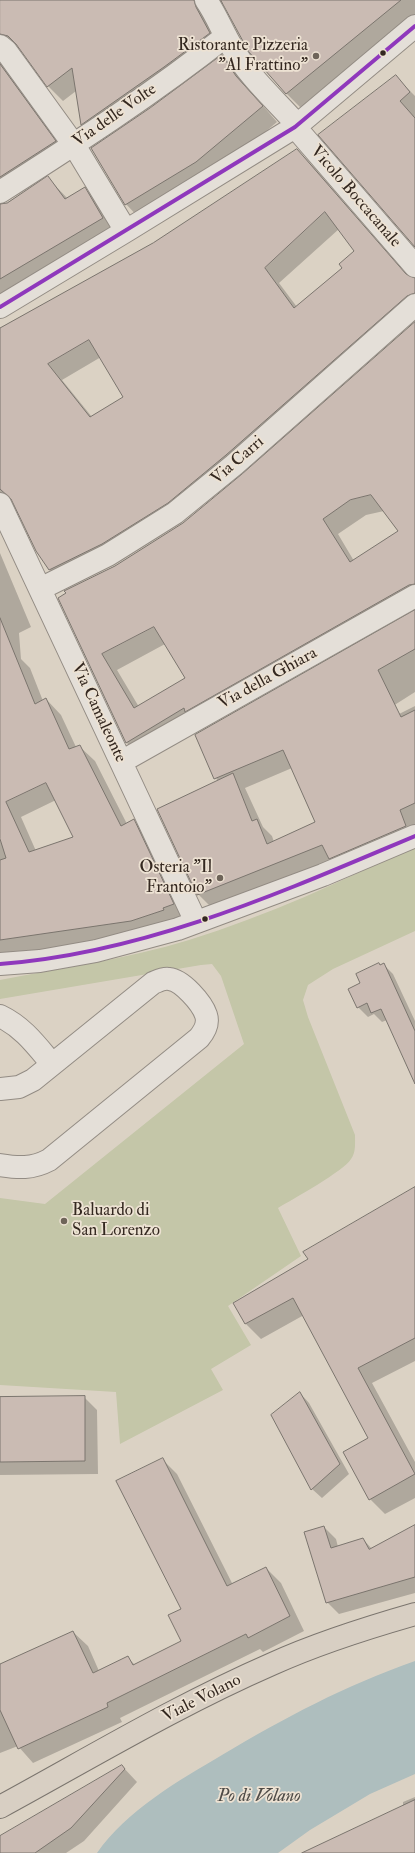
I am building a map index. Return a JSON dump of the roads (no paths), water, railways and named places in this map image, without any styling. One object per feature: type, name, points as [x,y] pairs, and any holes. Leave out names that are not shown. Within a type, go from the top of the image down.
[{"type":"main road","name":"Viale Volano","points":[[0,1807],[175,1712],[271,1664],[328,1641],[415,1614]]},
{"type":"street","name":"Vicolo Boccacanale","points":[[206,0],[246,68],[291,118],[295,127],[415,266]]},
{"type":"street","points":[[0,306],[126,231],[295,127],[415,26]]},
{"type":"street","name":"Via delle Volte","points":[[0,192],[74,145],[197,59],[226,36]]},
{"type":"street","points":[[0,46],[6,51],[74,145],[126,231]]},
{"type":"street","name":"Via Carri","points":[[40,589],[113,552],[175,513],[234,465],[415,304]]},
{"type":"street","name":"Via Camaleonte","points":[[0,504],[5,526],[40,589],[196,922]]},
{"type":"street","name":"Via della Ghiara","points":[[121,762],[415,596]]},
{"type":"street","points":[[0,964],[40,961],[96,951],[160,934],[323,874],[415,836]]},
{"type":"street","points":[[0,1089],[19,1087],[33,1080],[153,983],[161,980],[168,978],[178,981],[185,986],[207,1016],[207,1024],[204,1032],[199,1038],[49,1160],[30,1167],[20,1168],[0,1165]]},
{"type":"street","points":[[0,1016],[13,1022],[23,1030],[52,1064]]},
{"type":"water","name":"Po di Volano","points":[[415,1661],[415,1774],[370,1794],[310,1830],[278,1853],[97,1853],[123,1823],[138,1810],[188,1775],[269,1728],[316,1703],[364,1681]]},
{"type":"place","name":"Ristorante Pizzeria \"Al Frattino\"","points":[[316,56]]},
{"type":"place","name":"Osteria \"Il Frantoio\"","points":[[220,878]]},
{"type":"place","name":"Baluardo di San Lorenzo","points":[[64,1221]]}]
